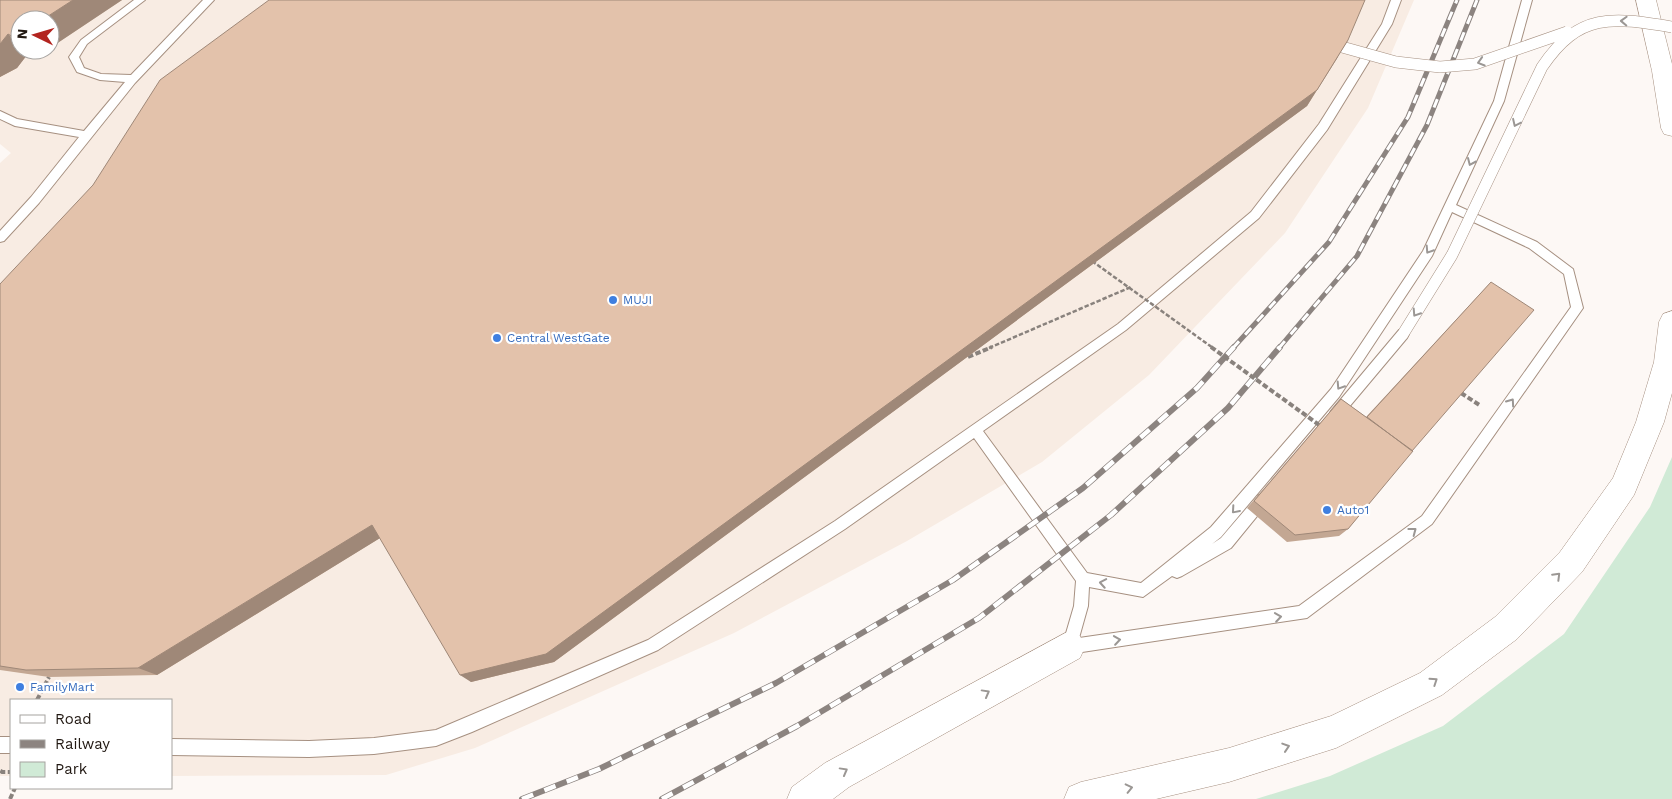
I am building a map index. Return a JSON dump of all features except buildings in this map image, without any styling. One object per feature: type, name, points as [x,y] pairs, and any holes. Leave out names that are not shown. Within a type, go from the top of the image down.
[{"type":"main road","points":[[1646,0],[1663,72],[1672,128]]},
{"type":"main road","points":[[1081,799],[1229,765],[1336,731],[1431,684],[1506,628],[1571,562],[1624,486],[1650,422],[1667,362],[1672,322]]},
{"type":"main road","points":[[804,799],[838,775],[1069,647]]},
{"type":"lane","points":[[132,79],[100,77],[80,70],[74,57],[84,42],[140,0]]},
{"type":"lane","points":[[0,238],[46,190],[86,135],[132,79],[208,0]]},
{"type":"lane","points":[[172,747],[309,749],[374,746],[436,738],[653,645],[840,525],[1122,327],[1255,215],[1323,127],[1387,24],[1396,0]]},
{"type":"lane","points":[[1143,590],[1216,532],[1335,393],[1435,242],[1498,101],[1527,0]]},
{"type":"lane","points":[[1342,47],[1373,56],[1418,65],[1440,67],[1475,64],[1593,23],[1611,20],[1672,27]]},
{"type":"lane","points":[[1327,427],[1403,334],[1452,255],[1542,67],[1560,41],[1576,28]]},
{"type":"lane","points":[[0,116],[15,122],[86,135]]},
{"type":"lane","points":[[975,430],[1083,579],[1081,606],[1069,647],[1302,613],[1427,520],[1577,308],[1569,272],[1533,245],[1451,207]]},
{"type":"lane","points":[[1083,579],[1143,590],[1226,543],[1270,491]]},
{"type":"path","points":[[1084,256],[1131,287],[1327,427]]},
{"type":"path","points":[[968,357],[1131,287]]},
{"type":"path","points":[[38,699],[49,677]]},
{"type":"path","points":[[2,772],[10,772]]},
{"type":"shaded area","name":"Central WestGate","points":[[0,0],[1414,0],[1368,108],[1285,233],[1149,375],[1042,462],[907,541],[734,633],[475,748],[386,775],[172,776],[172,699],[10,699],[10,776],[0,776],[0,163],[11,153],[0,144]]},
{"type":"green space","points":[[1672,457],[1672,799],[1256,799],[1330,776],[1443,726],[1564,634],[1650,507]]},
{"type":"railway","points":[[1233,348],[1329,242],[1408,117],[1457,0]]},
{"type":"railway","points":[[1279,348],[1357,256],[1427,125],[1477,0]]},
{"type":"railway","points":[[522,799],[599,769],[776,683],[953,580],[1083,488],[1197,388],[1234,347]]},
{"type":"railway","points":[[662,799],[797,726],[979,618],[1111,515],[1228,408],[1280,347]]},
{"type":"place","name":"MUJI","points":[[613,300]]},
{"type":"place","name":"Central WestGate","points":[[497,338]]},
{"type":"place","name":"Auto1","points":[[1327,510]]},
{"type":"place","name":"FamilyMart","points":[[20,687]]}]
